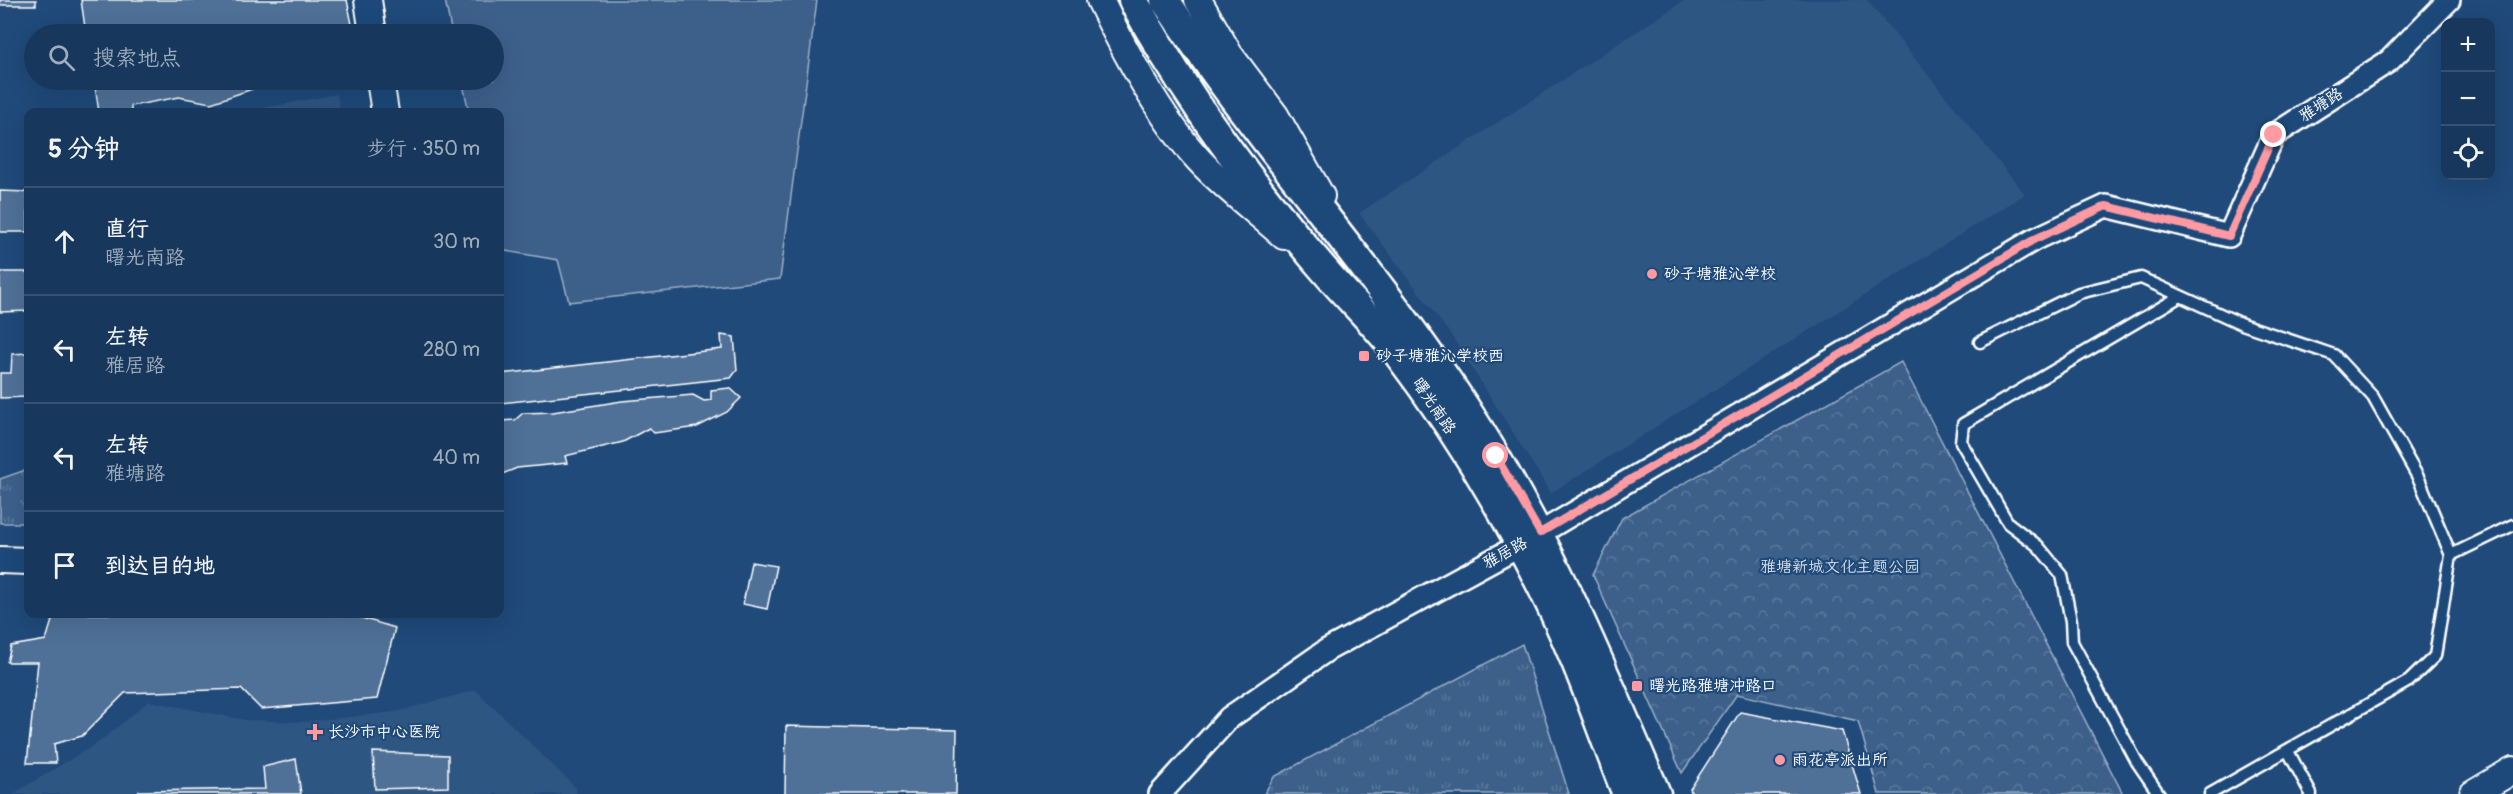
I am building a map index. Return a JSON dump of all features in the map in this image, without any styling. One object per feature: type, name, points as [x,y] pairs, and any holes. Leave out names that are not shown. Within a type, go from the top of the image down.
[{"type":"main road","name":"曙光南路","points":[[1133,0],[1187,93],[1328,275],[1367,315],[1530,539],[1600,665],[1656,794]]},
{"type":"main road","name":"曙光南路","points":[[1165,0],[1258,131],[1418,339],[1464,406],[1514,486],[1530,539],[1627,794]]},
{"type":"street","points":[[368,0],[372,24]]},
{"type":"street","points":[[1100,0],[1148,89],[1199,160],[1328,275]]},
{"type":"street","points":[[1198,0],[1229,54],[1275,115],[1354,257]]},
{"type":"street","name":"雅塘路","points":[[2229,236],[2274,135],[2389,61],[2449,0]]},
{"type":"street","points":[[382,90],[384,108]]},
{"type":"street","name":"雅居路","points":[[1160,794],[1229,718],[1327,650],[1530,539],[2035,239],[2106,206],[2229,236]]},
{"type":"street","points":[[0,560],[24,561]]},
{"type":"street","points":[[2473,794],[2513,770]]},
{"type":"lane","points":[[1980,342],[2079,293],[2140,278],[2242,324],[2334,355],[2373,397],[2419,479],[2451,555],[2435,656],[2409,681],[2210,794]]},
{"type":"lane","points":[[2159,794],[2138,762],[2072,642],[2071,621],[2062,575],[2038,546],[2008,523],[1961,442],[1964,424],[2180,297]]},
{"type":"lane","points":[[2451,555],[2513,525]]},
{"type":"lane","points":[[2288,751],[2312,794]]},
{"type":"shaded area","name":"砂子塘雅沁学校","points":[[1685,0],[1867,0],[2025,194],[1551,493],[1451,335],[1359,213]]},
{"type":"shaded area","points":[[337,94],[339,108],[262,108]]},
{"type":"shaded area","name":"长沙市中心医院","points":[[476,690],[577,789],[576,794],[13,794],[99,742],[149,701],[245,720],[303,722],[395,712]]},
{"type":"green space","points":[[445,0],[817,0],[780,279],[569,302],[558,260],[504,251],[504,108],[468,108],[464,90],[504,90],[504,24],[450,24]]},
{"type":"green space","name":"雅塘新城文化主题公园","points":[[1901,362],[2123,794],[1879,794],[1858,721],[1737,694],[1682,773],[1593,575],[1622,518]]},
{"type":"green space","points":[[24,470],[24,523],[0,523],[0,479]]},
{"type":"green space","points":[[1522,644],[1569,794],[1264,794],[1274,777]]},
{"type":"building","points":[[0,0],[36,0],[36,5],[0,5]]},
{"type":"building","points":[[81,0],[347,0],[352,24],[85,24]]},
{"type":"building","points":[[96,90],[249,90],[211,103],[179,97],[131,106],[131,108],[98,108]]},
{"type":"building","points":[[0,191],[24,192],[24,232],[0,232]]},
{"type":"building","points":[[0,272],[24,272],[24,311],[0,312]]},
{"type":"building","points":[[721,335],[734,337],[737,370],[731,378],[504,403],[504,374],[722,349]]},
{"type":"building","points":[[24,353],[24,397],[0,398],[0,373],[11,373],[12,354]]},
{"type":"building","points":[[730,388],[741,398],[727,412],[697,427],[654,433],[649,428],[623,442],[565,456],[567,463],[517,468],[504,473],[504,421],[515,420],[523,413],[553,412],[622,401],[693,395],[704,401],[711,400],[711,390]]},
{"type":"building","points":[[751,562],[776,566],[767,609],[743,604]]},
{"type":"building","points":[[53,618],[362,618],[395,628],[377,699],[261,709],[241,689],[125,693],[82,736],[54,744],[56,763],[27,763],[38,662],[7,662],[11,646],[46,640]]},
{"type":"building","name":"雨花亭派出所","points":[[1740,712],[1842,731],[1861,794],[1692,794],[1690,789]]},
{"type":"building","points":[[786,726],[957,730],[956,794],[785,794]]},
{"type":"building","points":[[373,752],[448,755],[448,787],[375,789]]},
{"type":"building","points":[[296,759],[301,794],[139,794],[139,791],[265,789],[263,767]]},
{"type":"place","name":"砂子塘雅沁学校","points":[[1652,274]]},
{"type":"place","name":"砂子塘雅沁学校西","points":[[1364,356]]},
{"type":"place","name":"曙光路雅塘冲路口","points":[[1637,686]]},
{"type":"place","name":"长沙市中心医院","points":[[315,732]]},
{"type":"place","name":"雨花亭派出所","points":[[1780,760]]},
{"type":"route","points":[[1496,456],[1540,533],[2035,239],[2106,206],[2229,236],[2274,135]]}]
